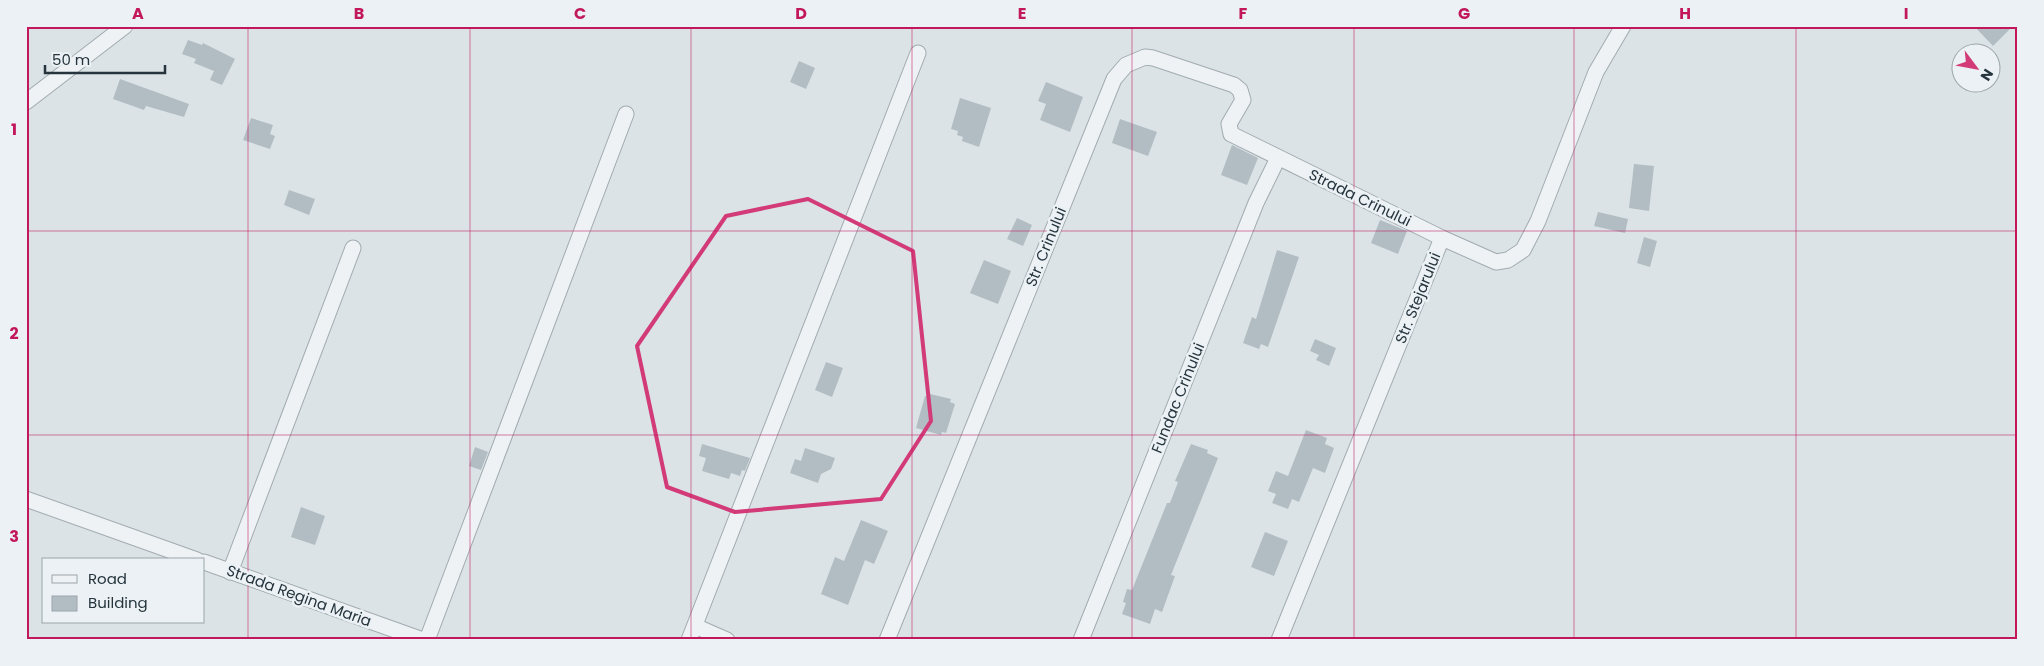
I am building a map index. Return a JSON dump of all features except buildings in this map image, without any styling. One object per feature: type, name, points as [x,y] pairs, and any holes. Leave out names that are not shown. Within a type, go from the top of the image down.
[{"type":"street","points":[[26,102],[125,26]]},
{"type":"street","name":"Str. Stejarului","points":[[1279,640],[1442,238],[1496,262],[1508,260],[1523,250],[1538,222],[1596,72],[1623,26]]},
{"type":"street","points":[[727,640],[692,633],[918,53]]},
{"type":"street","name":"Str. Crinului","points":[[887,640],[1114,79],[1126,65],[1145,57],[1234,85],[1240,90],[1243,100],[1229,124],[1231,134],[1278,158]]},
{"type":"street","points":[[427,640],[626,114]]},
{"type":"street","name":"Strada Crinului","points":[[1278,158],[1442,238]]},
{"type":"street","name":"Fundac Crinului","points":[[1081,640],[1256,204],[1278,158]]},
{"type":"street","points":[[230,572],[353,248]]},
{"type":"street","points":[[26,499],[191,558]]},
{"type":"street","name":"Strada Regina Maria","points":[[205,562],[423,640]]},
{"type":"highlighted area","points":[[808,199],[913,251],[931,421],[881,499],[735,512],[667,487],[637,346],[726,216]]}]
